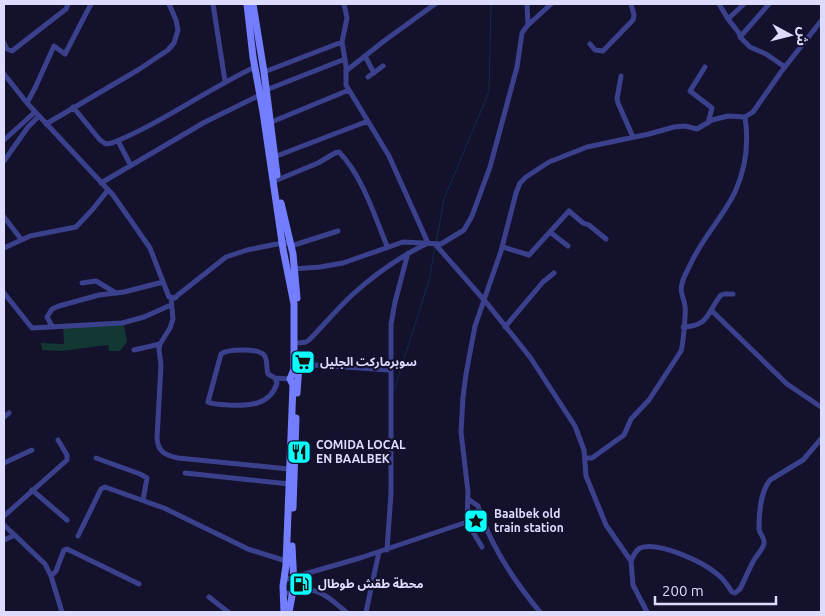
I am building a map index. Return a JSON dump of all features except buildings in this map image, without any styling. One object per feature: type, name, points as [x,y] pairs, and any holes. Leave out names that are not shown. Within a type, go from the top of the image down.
[{"type":"main road","points":[[247,4],[255,67],[262,75],[266,90],[277,180],[291,245],[298,311],[299,364],[292,529],[293,593],[289,612]]},
{"type":"main road","points":[[253,4],[261,55],[260,95],[282,243],[295,313],[294,369],[290,379],[293,385],[283,592],[284,612]]},
{"type":"main road","points":[[253,56],[261,55]]},
{"type":"street","points":[[4,44],[7,49],[12,51],[66,9],[68,4]]},
{"type":"street","points":[[27,103],[54,46],[65,54],[91,4]]},
{"type":"street","points":[[46,124],[138,70],[168,50],[174,43],[178,30],[169,4]]},
{"type":"street","points":[[213,4],[225,81]]},
{"type":"street","points":[[344,4],[346,18],[342,42],[346,71],[345,84],[389,156],[428,243]]},
{"type":"street","points":[[346,71],[435,4]]},
{"type":"street","points":[[527,4],[528,25]]},
{"type":"street","points":[[286,266],[294,269],[343,263],[387,246],[407,241],[441,244],[462,233],[472,216],[490,167],[517,67],[522,33],[551,4]]},
{"type":"street","points":[[590,44],[595,50],[603,51],[631,23],[634,17],[631,4]]},
{"type":"street","points":[[719,4],[740,37],[750,47],[766,54],[785,67]]},
{"type":"street","points":[[728,19],[744,4]]},
{"type":"street","points":[[740,37],[769,4]]},
{"type":"street","points":[[482,547],[467,522],[468,499],[461,441],[463,397],[475,326],[503,247],[518,187],[526,177],[549,162],[603,142],[679,126],[697,129],[708,122],[728,116],[745,117],[753,112],[821,21]]},
{"type":"street","points":[[262,75],[342,42]]},
{"type":"street","points":[[365,56],[374,72]]},
{"type":"street","points":[[266,90],[345,59]]},
{"type":"street","points":[[368,77],[383,66]]},
{"type":"street","points":[[73,108],[102,142],[108,144],[118,141],[225,81],[255,67]]},
{"type":"street","points":[[705,67],[690,91],[712,108],[708,122]]},
{"type":"street","points":[[4,74],[27,103],[125,210],[150,248],[168,295],[171,298],[172,322],[160,344],[159,352],[160,376],[157,438],[158,446],[162,452],[167,456],[178,458],[289,469]]},
{"type":"street","points":[[621,76],[617,98],[633,137]]},
{"type":"street","points":[[269,124],[349,90]]},
{"type":"street","points":[[101,183],[130,164],[205,122],[260,95]]},
{"type":"street","points":[[4,140],[37,114]]},
{"type":"street","points":[[4,161],[37,114]]},
{"type":"street","points":[[585,458],[592,458],[626,432],[631,419],[649,400],[681,351],[686,308],[681,293],[682,281],[699,246],[738,186],[746,156],[745,117]]},
{"type":"street","points":[[274,157],[368,120]]},
{"type":"street","points":[[118,141],[130,164]]},
{"type":"street","points":[[277,180],[339,152],[366,195],[387,246]]},
{"type":"street","points":[[4,248],[21,238],[76,227],[87,217],[108,190]]},
{"type":"street","points":[[503,247],[529,255],[569,211],[606,239]]},
{"type":"street","points":[[4,217],[21,238]]},
{"type":"street","points":[[171,298],[178,295],[226,257],[247,250],[286,242],[291,245],[338,231]]},
{"type":"street","points":[[550,232],[568,246]]},
{"type":"street","points":[[299,343],[309,340],[351,295],[408,253],[428,243]]},
{"type":"street","points":[[435,244],[530,356],[575,426],[585,458],[584,470],[586,476],[606,525],[631,561],[633,585],[647,612]]},
{"type":"street","points":[[387,550],[391,493],[390,370],[392,313],[408,253]]},
{"type":"street","points":[[505,326],[543,282],[554,273]]},
{"type":"street","points":[[82,284],[96,281],[117,293]]},
{"type":"street","points":[[56,328],[52,326],[47,317],[52,309],[99,295],[117,293],[163,282]]},
{"type":"street","points":[[4,294],[31,328],[122,323],[142,318],[171,305]]},
{"type":"street","points":[[683,327],[699,325],[721,295],[733,294]]},
{"type":"street","points":[[711,310],[787,384],[821,407]]},
{"type":"street","points":[[134,350],[160,344]]},
{"type":"street","points":[[275,378],[277,382],[274,390],[259,403],[246,406],[208,402],[221,354],[224,351],[238,350],[262,353],[266,356],[268,374],[275,378],[290,379]]},
{"type":"street","points":[[299,364],[390,370]]},
{"type":"street","points":[[4,417],[9,413]]},
{"type":"street","points":[[631,561],[636,551],[646,547],[662,549],[686,556],[701,562],[719,575],[732,592],[737,592],[753,561],[764,545],[763,537],[759,531],[759,517],[762,500],[770,480],[803,460],[821,439]]},
{"type":"street","points":[[4,516],[67,460],[67,455],[58,440]]},
{"type":"street","points":[[4,463],[32,450]]},
{"type":"street","points":[[96,458],[147,478],[143,500]]},
{"type":"street","points":[[185,473],[289,484]]},
{"type":"street","points":[[78,536],[104,487],[143,500],[184,517],[238,545],[271,557],[286,560]]},
{"type":"street","points":[[32,490],[67,520]]},
{"type":"street","points":[[468,499],[478,506],[504,563],[521,589],[540,612]]},
{"type":"street","points":[[284,580],[387,550],[467,522]]},
{"type":"street","points":[[4,525],[41,559],[51,576],[62,612]]},
{"type":"street","points":[[4,540],[15,535]]},
{"type":"street","points":[[51,576],[56,572],[64,550],[67,548],[139,584]]},
{"type":"street","points":[[366,612],[379,552]]},
{"type":"street","points":[[283,592],[287,594],[308,590],[322,593],[346,612]]},
{"type":"street","points":[[209,597],[228,612]]},
{"type":"green space","points":[[124,325],[127,342],[120,351],[109,351],[108,345],[61,351],[42,350],[41,343],[64,344],[63,327]]},
{"type":"waterway","points":[[436,243],[444,199],[489,92],[491,4]]},
{"type":"waterway","points":[[394,390],[429,281],[435,247]]},
{"type":"place","name":"سوبرماركت الجليل","points":[[303,362]]},
{"type":"place","name":"COMIDA LOCAL EN BAALBEK","points":[[299,452]]},
{"type":"place","name":"Baalbek old train station","points":[[476,521]]},
{"type":"place","name":"محطة طقش طوطال","points":[[301,584]]}]
